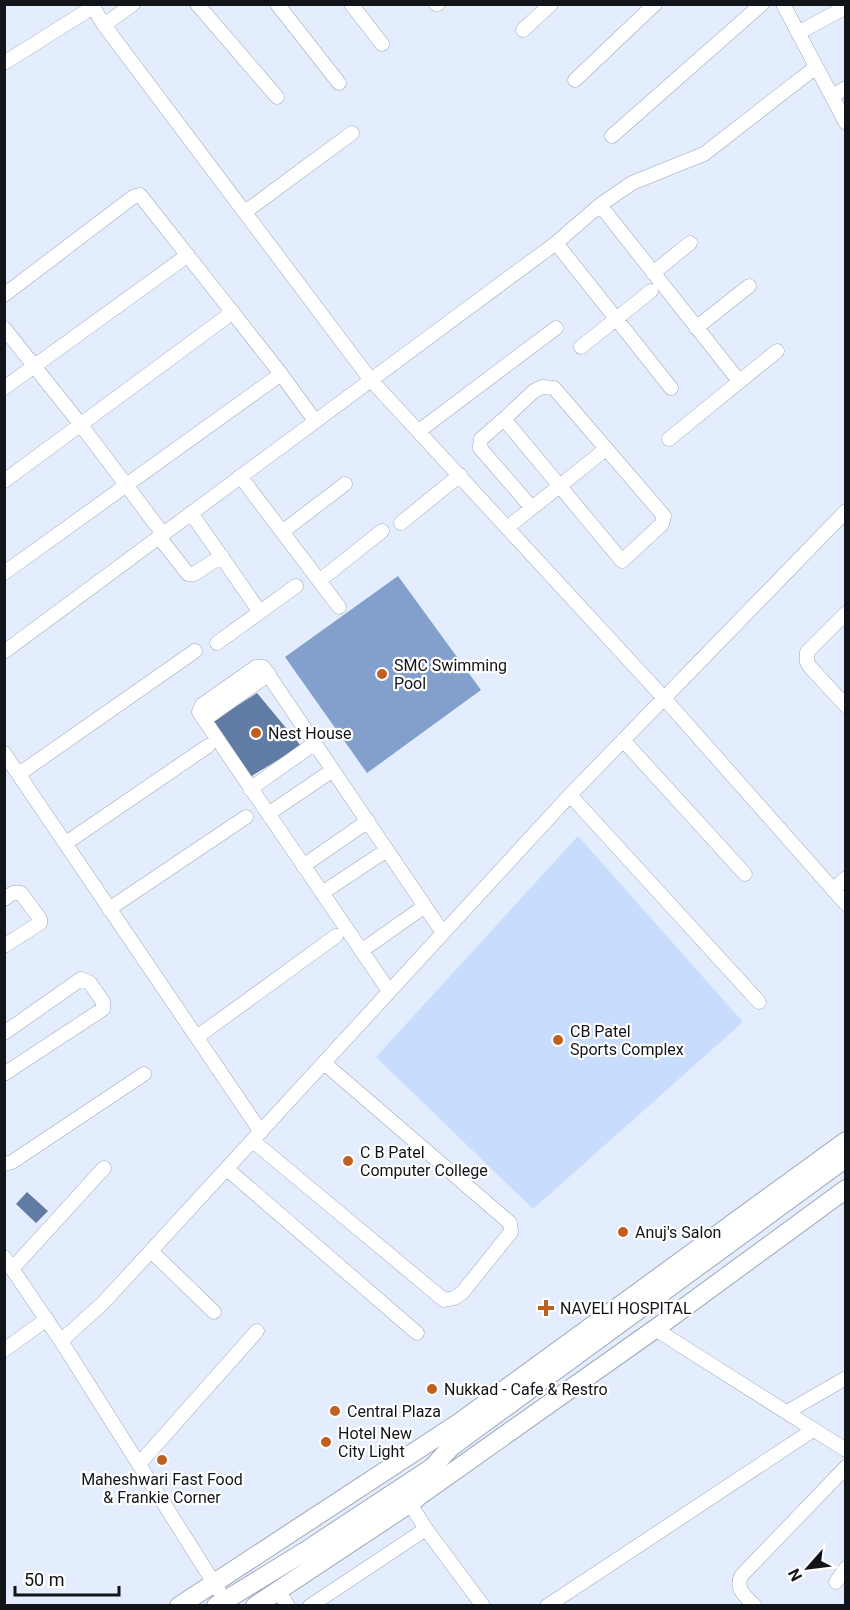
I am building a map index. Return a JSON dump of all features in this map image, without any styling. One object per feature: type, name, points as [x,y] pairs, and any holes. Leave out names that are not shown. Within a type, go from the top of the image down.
[{"type":"main road","points":[[179,1605],[220,1597],[846,1141]]},
{"type":"main road","points":[[194,1605],[220,1597],[427,1456],[451,1447],[846,1158]]},
{"type":"main road","points":[[255,1605],[283,1598],[419,1496],[656,1329],[846,1189]]},
{"type":"street","points":[[104,25],[134,4]]},
{"type":"street","points":[[197,4],[277,97]]},
{"type":"street","points":[[277,4],[339,83]]},
{"type":"street","points":[[351,4],[382,44]]},
{"type":"street","points":[[523,30],[551,4]]},
{"type":"street","points":[[575,80],[655,4]]},
{"type":"street","points":[[612,136],[762,4]]},
{"type":"street","points":[[783,4],[846,123]]},
{"type":"street","points":[[4,63],[92,6],[370,379],[663,697],[846,904]]},
{"type":"street","points":[[798,33],[846,7]]},
{"type":"street","points":[[4,652],[556,243],[600,205],[632,183],[704,154],[816,68]]},
{"type":"street","points":[[831,96],[846,88]]},
{"type":"street","points":[[245,212],[352,133]]},
{"type":"street","points":[[4,295],[137,195],[143,197],[315,421]]},
{"type":"street","points":[[600,205],[739,381]]},
{"type":"street","points":[[556,243],[671,388]]},
{"type":"street","points":[[653,273],[690,243]]},
{"type":"street","points":[[4,388],[188,255]]},
{"type":"street","points":[[696,327],[749,286]]},
{"type":"street","points":[[581,346],[651,291]]},
{"type":"street","points":[[4,481],[233,312]]},
{"type":"street","points":[[4,328],[81,425],[188,574],[194,574],[222,556]]},
{"type":"street","points":[[419,431],[556,328]]},
{"type":"street","points":[[669,439],[777,351]]},
{"type":"street","points":[[4,573],[281,374]]},
{"type":"street","points":[[504,419],[622,561],[662,524],[664,516],[554,388],[542,387],[534,391],[481,439],[480,448],[532,508]]},
{"type":"street","points":[[508,527],[606,449]]},
{"type":"street","points":[[240,476],[339,607]]},
{"type":"street","points":[[401,523],[460,476]]},
{"type":"street","points":[[282,532],[345,484]]},
{"type":"street","points":[[61,1341],[103,1303],[570,795],[846,511]]},
{"type":"street","points":[[191,513],[260,612]]},
{"type":"street","points":[[319,581],[382,531]]},
{"type":"street","points":[[217,643],[297,586]]},
{"type":"street","points":[[842,622],[807,652],[806,656],[810,667],[846,706]]},
{"type":"street","points":[[19,774],[195,651]]},
{"type":"street","points":[[389,991],[204,720],[199,712],[202,705],[256,667],[263,667],[443,933]]},
{"type":"street","points":[[623,740],[745,874]]},
{"type":"street","points":[[250,789],[315,743]]},
{"type":"street","points":[[66,843],[208,746]]},
{"type":"street","points":[[4,753],[197,1037],[257,1137],[444,1300],[454,1298],[462,1293],[511,1232],[510,1223],[324,1063]]},
{"type":"street","points":[[268,814],[333,770]]},
{"type":"street","points":[[570,795],[759,1002]]},
{"type":"street","points":[[109,909],[246,817]]},
{"type":"street","points":[[303,866],[368,821]]},
{"type":"street","points":[[322,893],[387,850]]},
{"type":"street","points":[[833,890],[846,878]]},
{"type":"street","points":[[4,899],[13,893],[21,893],[40,919],[40,923],[4,946]]},
{"type":"street","points":[[362,951],[425,906]]},
{"type":"street","points":[[197,1037],[336,936]]},
{"type":"street","points":[[4,1033],[81,980],[90,983],[103,1002],[103,1009],[4,1074]]},
{"type":"street","points":[[4,1164],[12,1162],[144,1074]]},
{"type":"street","points":[[104,1167],[8,1263],[61,1341],[220,1597]]},
{"type":"street","points":[[227,1169],[417,1333]]},
{"type":"street","points":[[151,1251],[214,1312]]},
{"type":"street","points":[[4,1350],[47,1319]]},
{"type":"street","points":[[656,1329],[846,1450]]},
{"type":"street","points":[[138,1464],[256,1331]]},
{"type":"street","points":[[786,1412],[846,1378]]},
{"type":"street","points":[[547,1605],[813,1430]]},
{"type":"street","points":[[755,1605],[739,1589],[739,1580],[742,1575],[846,1467]]},
{"type":"street","points":[[410,1504],[483,1605]]},
{"type":"street","points":[[310,1605],[426,1529]]},
{"type":"street","points":[[836,1582],[846,1568]]},
{"type":"shaded area","name":"SMC Swimming Pool","points":[[398,576],[481,690],[367,773],[285,657]]},
{"type":"shaded area","name":"CB Patel Sports Complex","points":[[578,836],[743,1022],[533,1209],[376,1057]]},
{"type":"building","name":"Nest House","points":[[257,693],[301,746],[250,777],[213,721]]},
{"type":"building","points":[[27,1192],[48,1211],[36,1223],[16,1204]]},
{"type":"place","name":"SMC Swimming Pool","points":[[382,674]]},
{"type":"place","name":"Nest House","points":[[256,733]]},
{"type":"place","name":"CB Patel Sports Complex","points":[[558,1040]]},
{"type":"place","name":"C B Patel Computer College","points":[[348,1161]]},
{"type":"place","name":"Anuj's Salon","points":[[623,1232]]},
{"type":"place","name":"NAVELI HOSPITAL","points":[[546,1308]]},
{"type":"place","name":"Nukkad - Cafe & Restro","points":[[432,1389]]},
{"type":"place","name":"Central Plaza","points":[[335,1411]]},
{"type":"place","name":"Hotel New City Light","points":[[326,1442]]},
{"type":"place","name":"Maheshwari Fast Food & Frankie Corner","points":[[162,1460]]}]
